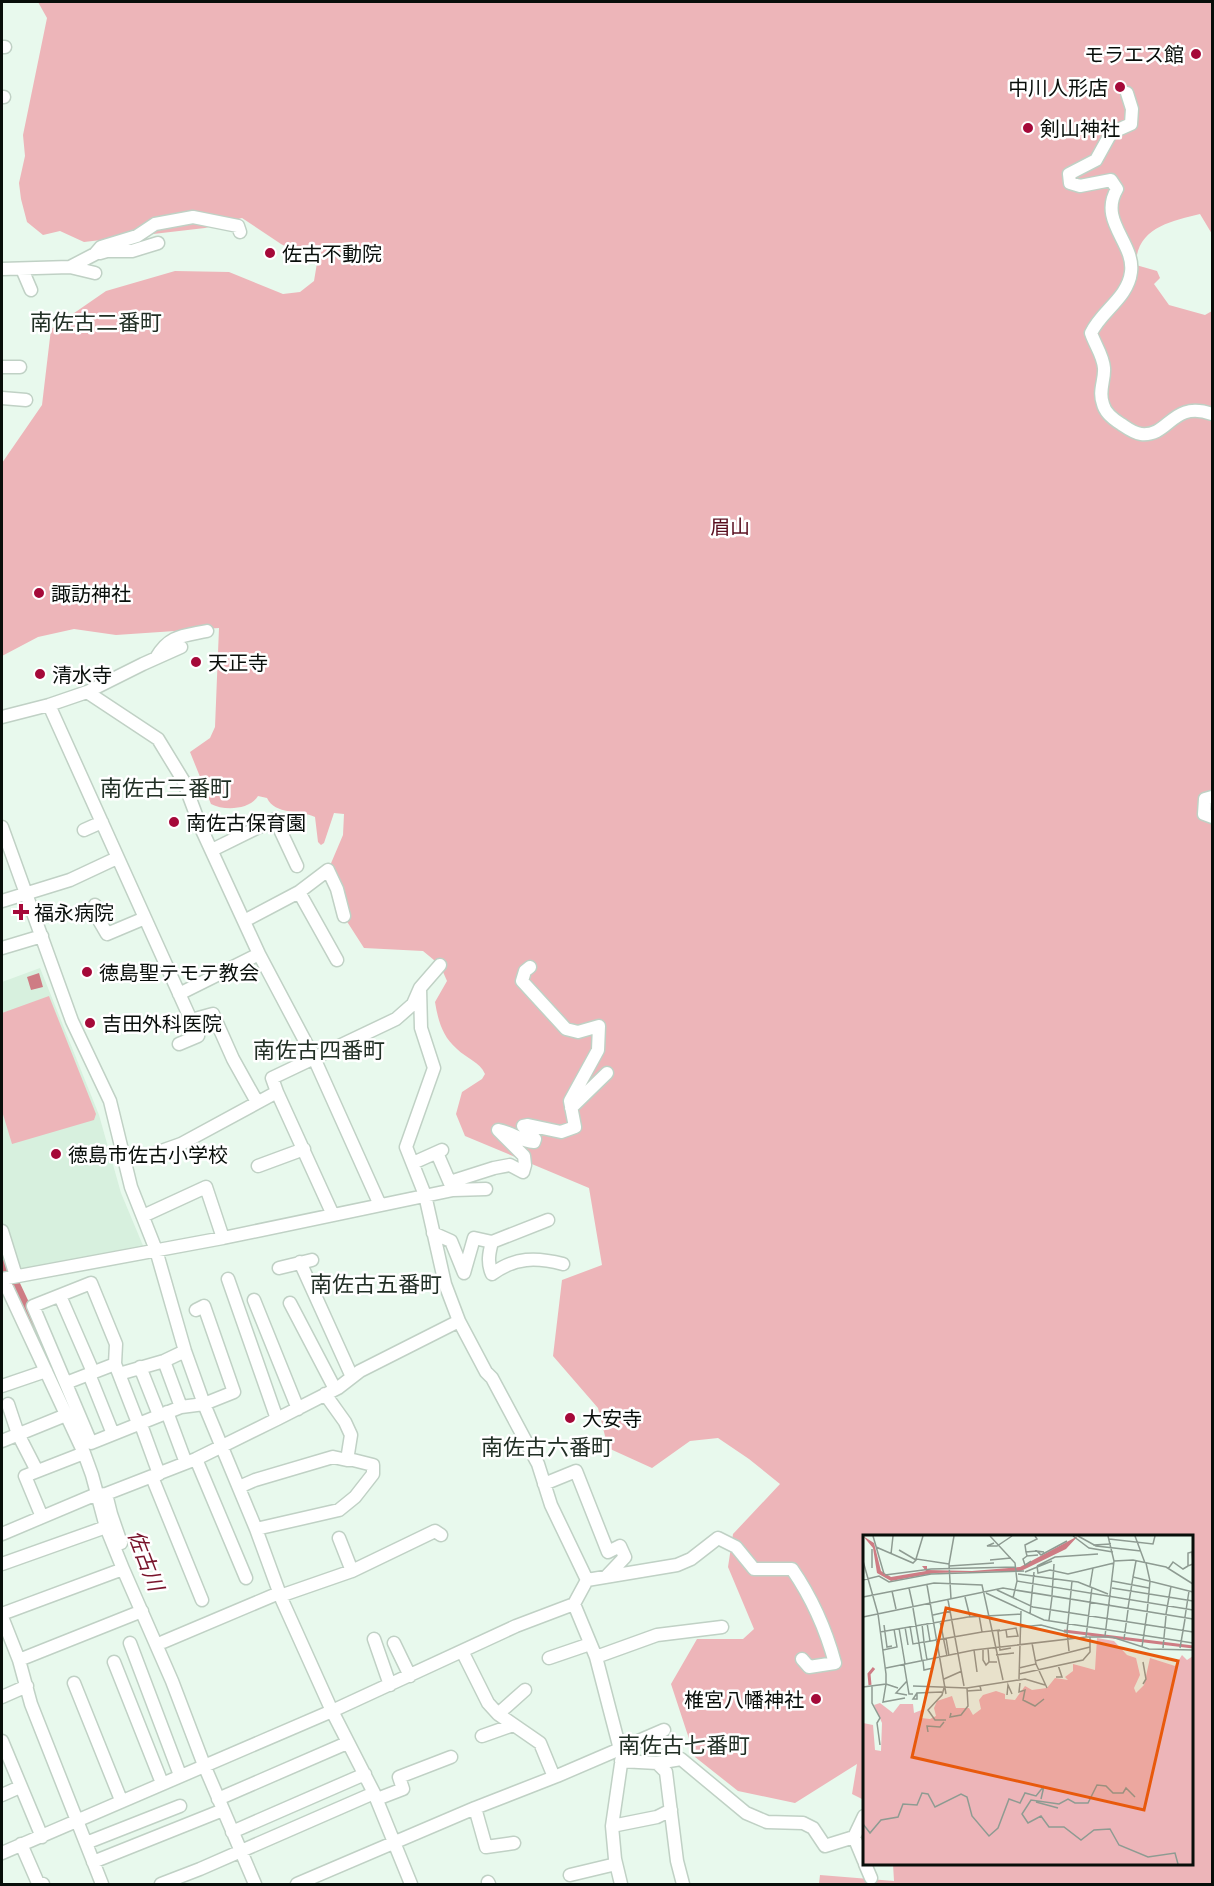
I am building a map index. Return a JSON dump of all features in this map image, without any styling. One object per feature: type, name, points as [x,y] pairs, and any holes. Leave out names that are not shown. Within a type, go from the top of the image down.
[{"type":"street","points":[[1127,93],[1132,109],[1131,124],[1111,133],[1096,160],[1069,174],[1070,183],[1080,186],[1111,180],[1117,189],[1111,199],[1115,228],[1126,249],[1132,270],[1126,288],[1091,333],[1104,364],[1102,402],[1113,419],[1131,431],[1141,434],[1155,432],[1182,413],[1197,411],[1212,414]]},
{"type":"street","points":[[95,254],[101,247],[137,236],[155,224],[192,217],[238,226],[240,232]]},
{"type":"street","points":[[70,267],[95,254],[107,251],[132,251],[158,243]]},
{"type":"street","points":[[2,269],[70,267],[95,273]]},
{"type":"street","points":[[22,269],[31,290]]},
{"type":"street","points":[[2,367],[21,367]]},
{"type":"street","points":[[2,398],[26,400]]},
{"type":"street","points":[[155,659],[160,649],[172,639],[207,631]]},
{"type":"street","points":[[2,717],[87,692],[181,647]]},
{"type":"street","points":[[87,692],[158,740],[183,780],[244,921],[314,1058],[380,1205]]},
{"type":"street","points":[[49,705],[198,1036],[179,1044]]},
{"type":"street","points":[[1212,797],[1205,799],[1204,814],[1212,817]]},
{"type":"street","points":[[212,850],[275,819],[297,866]]},
{"type":"street","points":[[84,830],[102,822]]},
{"type":"street","points":[[2,827],[5,848],[27,894],[72,1021],[108,1093],[131,1187],[156,1250],[185,1351],[204,1404],[256,1528],[279,1594],[347,1743],[376,1796],[411,1884]]},
{"type":"street","points":[[2,901],[70,880],[117,858]]},
{"type":"street","points":[[244,921],[299,892],[328,870],[338,889],[344,916]]},
{"type":"street","points":[[299,892],[337,960]]},
{"type":"street","points":[[94,911],[107,934],[145,918]]},
{"type":"street","points":[[2,948],[42,936]]},
{"type":"street","points":[[179,994],[260,954]]},
{"type":"street","points":[[333,1215],[272,1078],[396,1019],[413,1004],[420,988],[440,965]]},
{"type":"street","points":[[8,1278],[223,1238],[425,1195],[494,1168],[510,1165],[523,1172],[524,1156],[498,1130],[506,1131],[526,1142],[534,1142],[535,1139],[523,1126],[561,1132],[575,1127],[570,1101],[598,1050],[599,1026],[578,1032],[566,1029],[522,981],[525,971],[530,967]]},
{"type":"street","points":[[420,988],[421,1028],[434,1068],[406,1147],[425,1195],[445,1284],[459,1321],[534,1457],[551,1505],[587,1580]]},
{"type":"street","points":[[191,1020],[213,1014],[233,1059],[257,1102]]},
{"type":"street","points":[[572,1108],[607,1073]]},
{"type":"street","points":[[122,1155],[150,1155],[181,1144],[277,1092]]},
{"type":"street","points":[[258,1166],[304,1149]]},
{"type":"street","points":[[413,1163],[440,1152],[451,1186]]},
{"type":"street","points":[[451,1186],[486,1189]]},
{"type":"street","points":[[143,1216],[206,1187],[223,1238]]},
{"type":"street","points":[[433,1233],[451,1241],[464,1273],[474,1238],[492,1242],[548,1220]]},
{"type":"street","points":[[2,1231],[8,1278],[66,1383],[91,1443],[181,1407],[204,1404],[234,1392],[204,1306],[196,1310]]},
{"type":"street","points":[[492,1242],[489,1252],[489,1267],[492,1274],[506,1264],[540,1258],[563,1264]]},
{"type":"street","points":[[279,1268],[306,1261],[352,1377]]},
{"type":"street","points":[[228,1279],[277,1419]]},
{"type":"street","points":[[25,1309],[91,1284],[116,1344],[117,1369],[139,1423],[202,1600]]},
{"type":"street","points":[[60,1296],[113,1434]]},
{"type":"street","points":[[254,1300],[298,1409]]},
{"type":"street","points":[[25,1309],[46,1371],[111,1514],[172,1681],[235,1830],[255,1884]]},
{"type":"street","points":[[291,1309],[351,1435],[347,1460]]},
{"type":"street","points":[[2,1534],[92,1496],[102,1495],[156,1476],[191,1461],[298,1409],[330,1392],[360,1371],[459,1321]]},
{"type":"street","points":[[66,1383],[91,1373],[140,1367],[164,1361],[185,1351]]},
{"type":"street","points":[[164,1361],[181,1407]]},
{"type":"street","points":[[140,1367],[163,1414],[191,1461],[246,1578]]},
{"type":"street","points":[[2,1386],[46,1371]]},
{"type":"street","points":[[8,1404],[18,1434],[37,1471]]},
{"type":"street","points":[[2,1441],[66,1415]]},
{"type":"street","points":[[42,1517],[25,1476],[84,1453]]},
{"type":"street","points":[[239,1487],[333,1457],[373,1466],[373,1474],[355,1497],[339,1510],[256,1528]]},
{"type":"street","points":[[544,1484],[576,1471],[608,1552],[620,1546],[625,1557],[606,1577]]},
{"type":"street","points":[[102,1495],[106,1527],[123,1569],[146,1611]]},
{"type":"street","points":[[2,1564],[106,1527]]},
{"type":"street","points":[[163,1642],[279,1594],[352,1571],[435,1531],[441,1535]]},
{"type":"street","points":[[339,1538],[352,1571]]},
{"type":"street","points":[[587,1580],[677,1565],[691,1559],[718,1538],[736,1547],[754,1569],[792,1569],[827,1633],[835,1663],[809,1667],[802,1659]]},
{"type":"street","points":[[102,1884],[32,1704],[19,1660],[5,1633],[2,1616],[123,1569]]},
{"type":"street","points":[[2,1853],[332,1711],[516,1626],[574,1604],[587,1580]]},
{"type":"street","points":[[574,1604],[596,1657],[620,1755],[612,1826],[616,1864],[621,1884]]},
{"type":"street","points":[[19,1660],[146,1611]]},
{"type":"street","points":[[596,1657],[657,1635],[722,1627]]},
{"type":"street","points":[[374,1640],[390,1685]]},
{"type":"street","points":[[130,1643],[180,1775]]},
{"type":"street","points":[[394,1643],[410,1676]]},
{"type":"street","points":[[549,1658],[590,1644]]},
{"type":"street","points":[[462,1651],[488,1702],[498,1714],[540,1743],[554,1777]]},
{"type":"street","points":[[114,1662],[162,1783]]},
{"type":"street","points":[[74,1683],[121,1800]]},
{"type":"street","points":[[2,1697],[27,1686]]},
{"type":"street","points":[[498,1714],[525,1690]]},
{"type":"street","points":[[482,1736],[513,1725]]},
{"type":"street","points":[[297,1884],[476,1808],[554,1777],[620,1755],[664,1730]]},
{"type":"street","points":[[93,1862],[347,1743]]},
{"type":"street","points":[[3,1748],[42,1837]]},
{"type":"street","points":[[620,1755],[657,1763],[681,1759],[746,1814],[767,1822],[803,1823],[813,1828],[825,1846],[855,1837]]},
{"type":"street","points":[[161,1884],[376,1796],[403,1789],[399,1777],[451,1757]]},
{"type":"street","points":[[657,1763],[666,1772],[677,1861],[683,1884]]},
{"type":"street","points":[[235,1830],[365,1774]]},
{"type":"street","points":[[2,1795],[20,1787]]},
{"type":"street","points":[[86,1844],[180,1806]]},
{"type":"street","points":[[476,1808],[486,1847],[514,1843]]},
{"type":"street","points":[[612,1826],[657,1817],[671,1810]]},
{"type":"street","points":[[863,1818],[855,1837],[863,1857]]},
{"type":"street","points":[[21,1844],[38,1882],[43,1884]]},
{"type":"street","points":[[570,1875],[616,1864]]},
{"type":"street","points":[[866,1865],[871,1878]]},
{"type":"shaded area","name":"徳島市佐古小学校","points":[[40,968],[99,1115],[121,1193],[144,1248],[16,1272],[2,1220],[2,982]]},
{"type":"shaded area","points":[[39,973],[43,987],[31,990],[27,977]]},
{"type":"green space","name":"眉山","points":[[38,2],[1212,2],[1212,234],[1200,214],[1167,223],[1149,234],[1142,242],[1136,265],[1157,271],[1160,278],[1154,284],[1169,305],[1205,315],[1212,311],[1212,1884],[819,1884],[820,1875],[894,1881],[893,1865],[1193,1865],[1193,1535],[863,1535],[863,1800],[852,1794],[857,1764],[795,1803],[738,1791],[695,1757],[671,1684],[697,1639],[743,1639],[754,1629],[728,1567],[733,1534],[780,1484],[718,1438],[690,1441],[652,1468],[608,1448],[598,1408],[553,1356],[562,1280],[602,1265],[589,1188],[465,1136],[456,1114],[462,1092],[482,1079],[485,1074],[480,1066],[452,1044],[442,1027],[435,1002],[447,981],[440,965],[423,951],[364,948],[346,920],[329,868],[343,835],[344,814],[334,813],[324,843],[321,845],[318,842],[315,817],[282,810],[267,798],[258,796],[249,804],[236,808],[223,808],[211,804],[190,752],[210,738],[215,727],[219,628],[116,635],[74,629],[38,637],[2,656],[2,463],[42,405],[51,329],[106,291],[175,271],[229,272],[283,294],[300,292],[314,281],[317,263],[281,244],[242,218],[205,228],[84,242],[60,231],[43,235],[27,222],[19,183],[25,156],[23,135],[47,18]]},
{"type":"green space","points":[[49,996],[96,1114],[94,1120],[12,1144],[2,1111],[2,1013]]},
{"type":"waterway","name":"佐古川","points":[[7,1266],[13,1286],[68,1403]]},
{"type":"place","name":"モラエス館","points":[[1196,54]]},
{"type":"place","name":"中川人形店","points":[[1120,87]]},
{"type":"place","name":"剣山神社","points":[[1028,128]]},
{"type":"place","name":"佐古不動院","points":[[270,253]]},
{"type":"place","name":"諏訪神社","points":[[39,593]]},
{"type":"place","name":"天正寺","points":[[196,662]]},
{"type":"place","name":"清水寺","points":[[40,674]]},
{"type":"place","name":"南佐古保育園","points":[[174,822]]},
{"type":"place","name":"福永病院","points":[[21,912]]},
{"type":"place","name":"徳島聖テモテ教会","points":[[87,972]]},
{"type":"place","name":"吉田外科医院","points":[[90,1023]]},
{"type":"place","name":"徳島市佐古小学校","points":[[56,1154]]},
{"type":"place","name":"大安寺","points":[[570,1418]]},
{"type":"place","name":"椎宮八幡神社","points":[[816,1699]]},
{"type":"district","name":"南佐古二番町","points":[[96,321]]},
{"type":"district","name":"南佐古三番町","points":[[166,787]]},
{"type":"district","name":"南佐古四番町","points":[[319,1049]]},
{"type":"district","name":"南佐古五番町","points":[[376,1283]]},
{"type":"district","name":"南佐古六番町","points":[[547,1446]]},
{"type":"district","name":"南佐古七番町","points":[[684,1744]]}]
